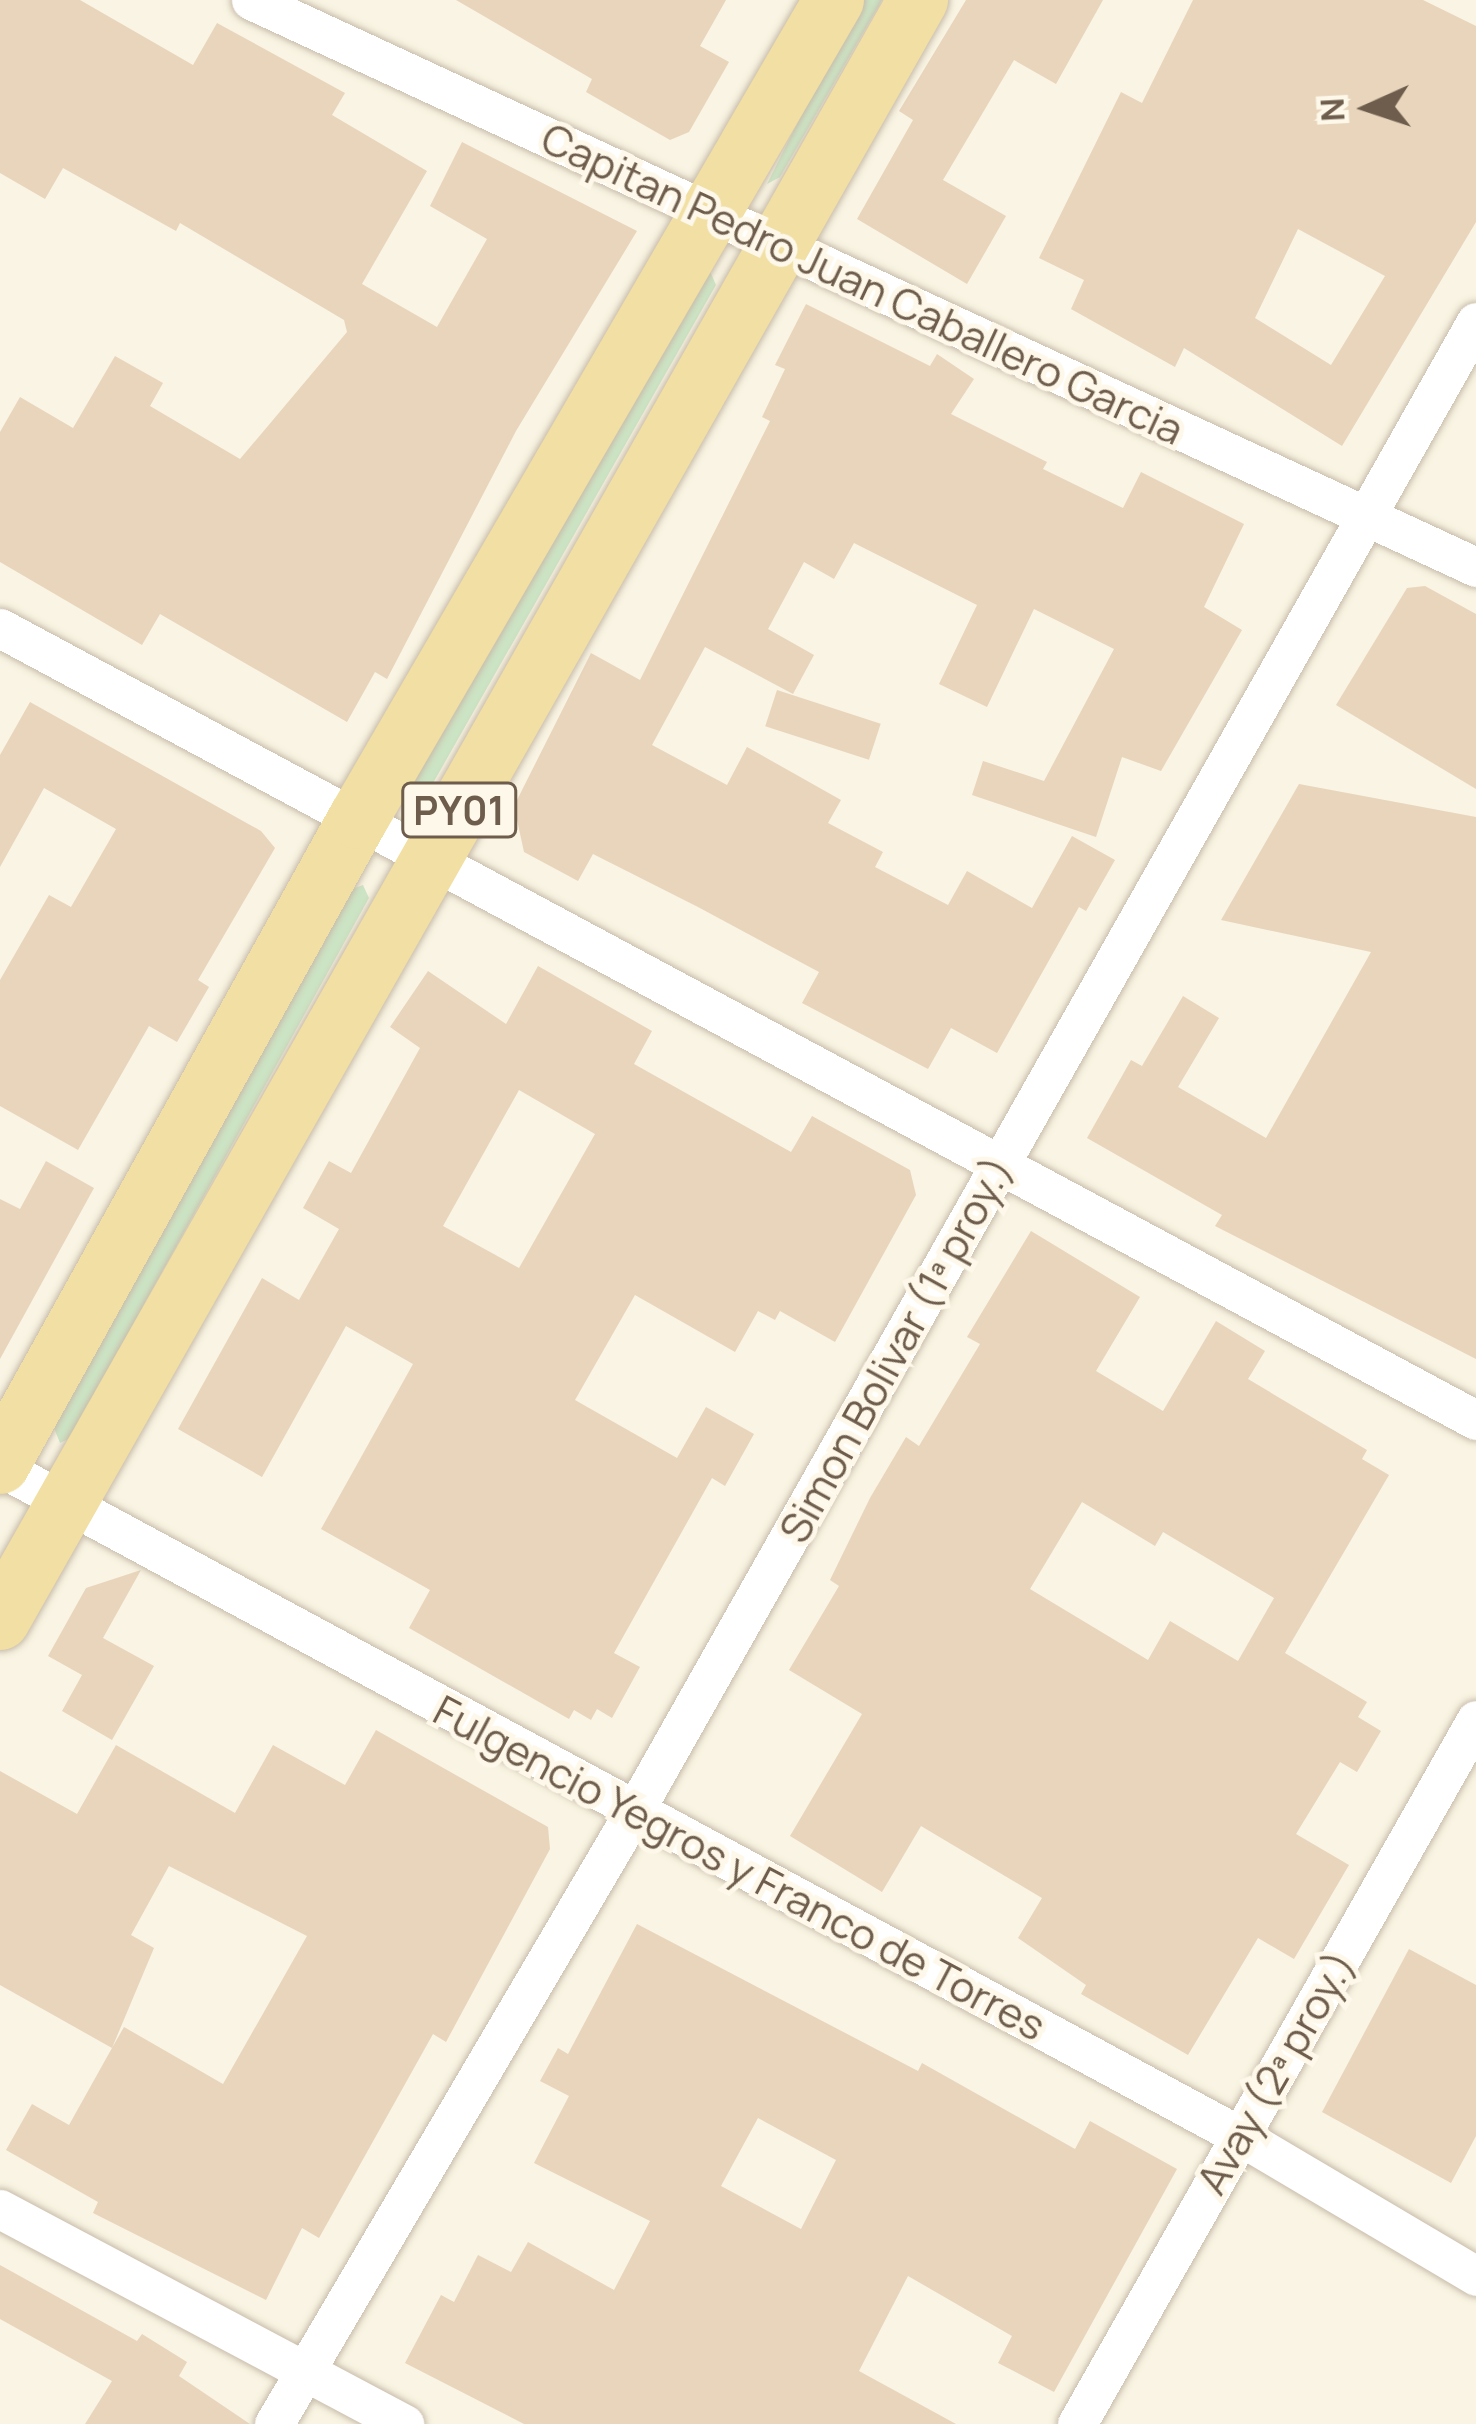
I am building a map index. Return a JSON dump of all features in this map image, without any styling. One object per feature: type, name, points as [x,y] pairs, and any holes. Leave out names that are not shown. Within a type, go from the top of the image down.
[{"type":"main road","name":"PY01","points":[[0,1465],[358,819],[833,0]]},
{"type":"main road","name":"PY01","points":[[0,1620],[918,0]]},
{"type":"street","name":"Capitan Pedro Juan Caballero Garcia","points":[[250,0],[1476,567]]},
{"type":"street","name":"Simon Bolivar (1ª proy.)","points":[[274,2424],[635,1810],[1476,322]]},
{"type":"street","points":[[0,628],[1476,1420]]},
{"type":"street","name":"Fulgencio Yegros y Franco de Torres","points":[[0,1465],[1238,2135],[1476,2276]]},
{"type":"street","name":"Avay (2ª proy.)","points":[[1077,2424],[1476,1720]]},
{"type":"street","points":[[0,2210],[404,2424]]},
{"type":"green space","points":[[859,0],[882,0],[780,177],[767,184]]},
{"type":"green space","points":[[710,271],[716,285],[424,799],[412,806],[408,789]]},
{"type":"green space","points":[[363,885],[369,898],[70,1438],[60,1443],[54,1428],[352,889]]},
{"type":"building","points":[[0,0],[80,0],[193,65],[217,23],[345,93],[332,115],[427,171],[362,284],[437,327],[487,239],[430,206],[462,142],[637,231],[516,431],[387,679],[375,672],[347,722],[160,614],[142,645],[0,562],[0,432],[20,397],[73,428],[115,356],[163,383],[150,406],[240,459],[347,332],[344,320],[180,223],[176,231],[63,168],[45,199],[0,173]]},
{"type":"building","points":[[456,0],[726,0],[700,46],[729,62],[689,132],[670,140],[586,92],[592,79]]},
{"type":"building","points":[[966,0],[1103,0],[1056,84],[1014,60],[943,180],[1006,216],[967,284],[857,219],[913,120],[899,111]]},
{"type":"building","points":[[1193,0],[1423,0],[1476,26],[1476,222],[1342,446],[1184,348],[1175,367],[1071,309],[1084,280],[1039,258],[1121,92],[1142,103]],"holes":[[[1298,229],[1385,276],[1331,365],[1255,318]]]},
{"type":"building","points":[[806,304],[930,366],[937,354],[974,379],[951,414],[1047,462],[1043,469],[1123,508],[1141,472],[1244,524],[1204,607],[1242,630],[1161,771],[1122,757],[1096,837],[972,795],[983,761],[1044,781],[1114,649],[1034,609],[987,707],[939,684],[977,605],[854,543],[834,579],[804,562],[768,629],[814,655],[793,694],[705,647],[652,745],[727,785],[747,747],[841,800],[828,823],[883,852],[875,867],[948,905],[967,871],[1032,908],[1072,836],[1115,860],[1086,911],[1079,907],[997,1053],[951,1028],[928,1069],[802,1003],[819,972],[698,907],[593,854],[578,881],[524,852],[514,806],[591,653],[640,680],[770,421],[762,417],[785,369],[775,365]]},
{"type":"building","points":[[1425,586],[1476,614],[1476,789],[1336,705],[1407,588]]},
{"type":"building","points":[[777,690],[881,724],[869,760],[765,726]]},
{"type":"building","points":[[30,702],[261,831],[275,848],[198,980],[209,987],[177,1042],[149,1026],[78,1150],[0,1106],[0,980],[49,895],[71,907],[116,829],[44,788],[0,867],[0,755]]},
{"type":"building","points":[[1299,784],[1476,817],[1476,1359],[1215,1226],[1222,1215],[1087,1138],[1131,1060],[1142,1066],[1183,996],[1219,1018],[1178,1087],[1266,1138],[1371,952],[1221,920]]},
{"type":"building","points":[[538,966],[652,1031],[634,1064],[791,1152],[812,1116],[910,1170],[916,1195],[835,1342],[780,1311],[775,1320],[758,1311],[735,1352],[635,1295],[575,1400],[677,1458],[706,1407],[754,1434],[725,1486],[712,1478],[614,1653],[640,1667],[612,1718],[597,1709],[591,1720],[574,1710],[569,1719],[409,1628],[430,1590],[321,1529],[413,1364],[346,1326],[262,1477],[178,1429],[262,1278],[299,1300],[339,1229],[303,1208],[329,1161],[351,1173],[420,1048],[390,1027],[428,971],[506,1024]],"holes":[[[519,1090],[595,1134],[519,1268],[443,1226]]]},
{"type":"building","points":[[46,1161],[94,1188],[0,1359],[0,1199],[20,1209]]},
{"type":"building","points":[[1031,1231],[1140,1297],[1096,1371],[1163,1411],[1216,1321],[1265,1351],[1248,1379],[1367,1450],[1362,1459],[1389,1475],[1285,1653],[1367,1702],[1358,1717],[1381,1731],[1357,1772],[1340,1762],[1296,1834],[1349,1865],[1294,1959],[1258,1938],[1188,2055],[1081,1994],[1086,1985],[1018,1938],[1042,1898],[921,1826],[882,1892],[790,1836],[862,1714],[789,1670],[839,1586],[830,1580],[870,1498],[906,1437],[919,1446],[980,1344],[967,1337]],"holes":[[[1082,1502],[1155,1546],[1163,1532],[1274,1598],[1238,1661],[1170,1621],[1148,1660],[1030,1589]]]},
{"type":"building","points":[[141,1570],[103,1638],[154,1666],[112,1740],[62,1711],[82,1675],[48,1656],[86,1588]]},
{"type":"building","points":[[376,1730],[548,1827],[550,1849],[446,2042],[433,2034],[319,2238],[302,2228],[266,2300],[93,2213],[98,2202],[6,2150],[32,2104],[69,2125],[112,2048],[0,1985],[0,1771],[77,1814],[116,1745],[235,1813],[273,1745],[345,1785]],"holes":[[[169,1866],[307,1936],[223,2084],[124,2027],[112,2048],[154,1948],[131,1935]]]},
{"type":"building","points":[[637,1924],[918,2071],[922,2063],[1075,2149],[1090,2121],[1177,2169],[1054,2392],[998,2363],[1012,2336],[908,2276],[859,2371],[956,2424],[524,2424],[405,2363],[441,2295],[454,2302],[478,2255],[511,2272],[528,2242],[614,2290],[650,2221],[534,2163],[569,2096],[540,2081],[558,2048],[568,2054]],"holes":[[[758,2118],[836,2160],[801,2229],[721,2186]]]},
{"type":"building","points":[[1409,1949],[1476,1985],[1476,2136],[1451,2183],[1322,2112]]},
{"type":"building","points":[[0,2265],[137,2341],[142,2334],[187,2362],[179,2376],[250,2424],[85,2424],[112,2381],[0,2319]]}]
